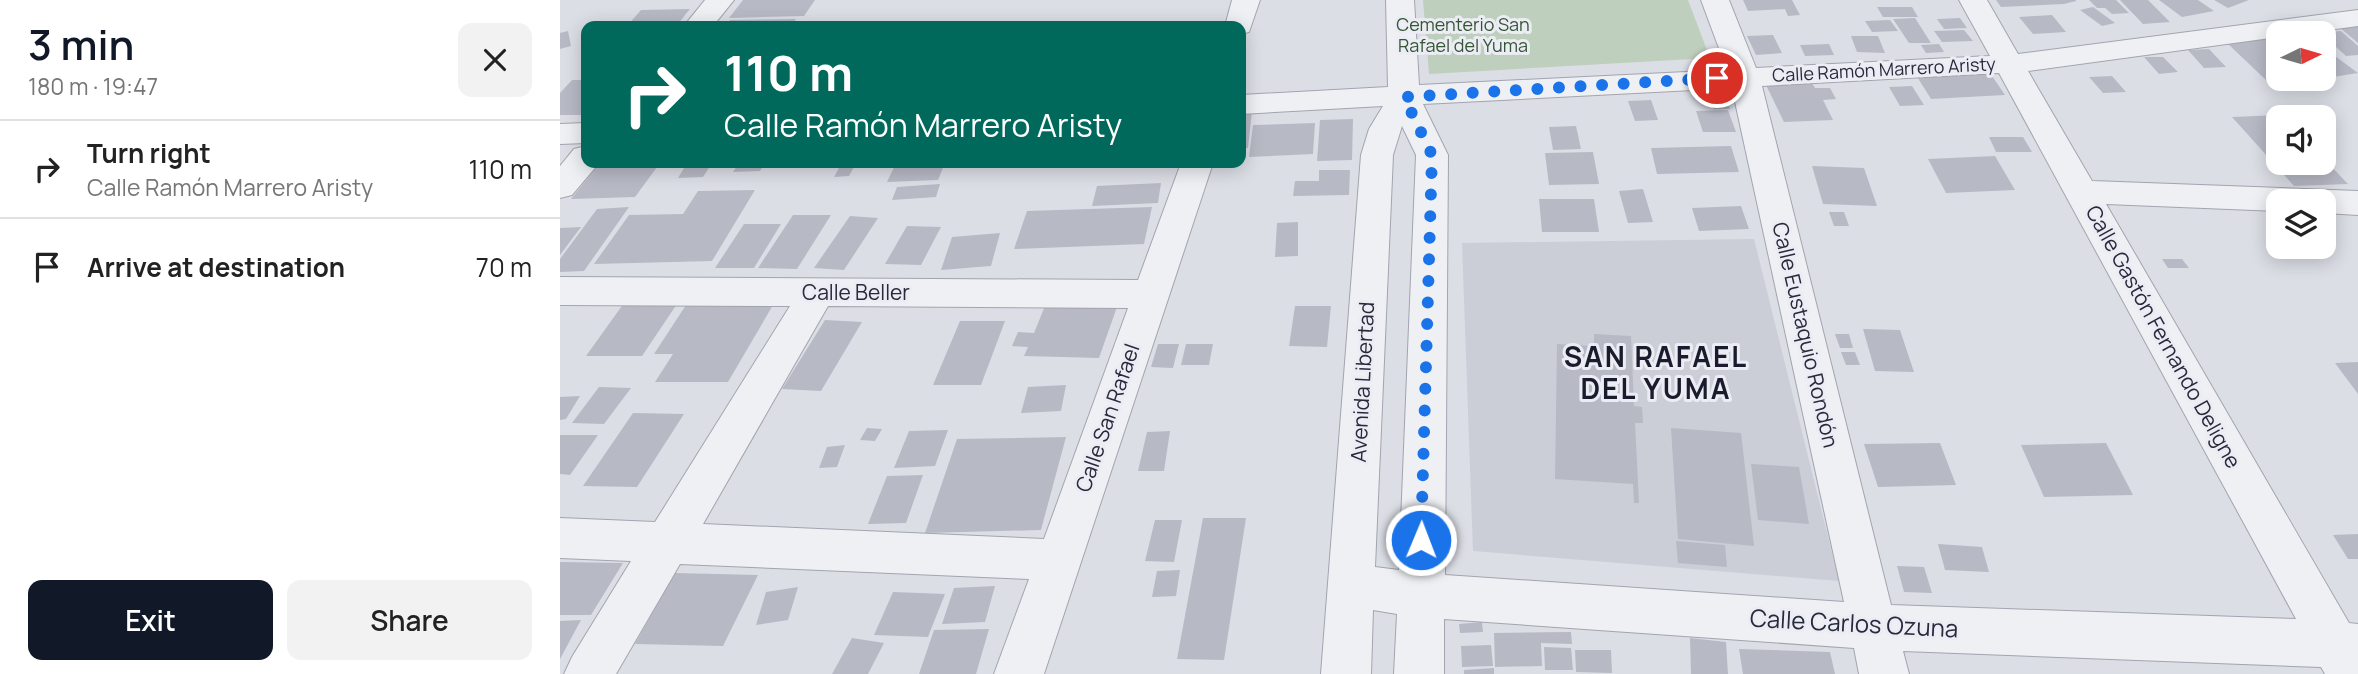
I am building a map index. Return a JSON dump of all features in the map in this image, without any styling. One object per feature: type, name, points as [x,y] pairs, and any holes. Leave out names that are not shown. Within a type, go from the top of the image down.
[{"type":"street","points":[[702,21],[720,0]]},
{"type":"street","points":[[1240,21],[1246,0]]},
{"type":"street","points":[[1399,0],[1404,97],[1432,155],[1419,674]]},
{"type":"street","name":"Calle Eustaquio Rondón","points":[[1715,0],[1744,76],[1884,674]]},
{"type":"street","name":"Calle Gastón Fernando Deligne","points":[[1973,0],[2348,655]]},
{"type":"street","name":"Calle Ramón Marrero Aristy","points":[[1246,104],[2010,64],[2358,18]]},
{"type":"street","name":"Avenida Libertad","points":[[1346,674],[1377,155],[1385,129],[1404,97]]},
{"type":"street","points":[[560,134],[581,133]]},
{"type":"street","points":[[560,187],[581,163]]},
{"type":"street","name":"Calle San Rafael","points":[[1019,674],[1195,168]]},
{"type":"street","points":[[2082,192],[2358,202]]},
{"type":"street","name":"Calle Beller","points":[[560,291],[1152,294]]},
{"type":"street","points":[[589,674],[817,293]]},
{"type":"street","points":[[560,538],[1058,560]]},
{"type":"street","name":"Calle Carlos Ozuna","points":[[1352,586],[1420,595],[1872,627],[2348,655]]},
{"type":"shaded area","points":[[1754,239],[1839,581],[1473,551],[1462,243]]},
{"type":"green space","name":"Cementerio San Rafael del Yuma","points":[[1423,0],[1688,0],[1710,58],[1429,74]]},
{"type":"building","points":[[743,0],[815,0],[804,16],[729,18]]},
{"type":"building","points":[[1743,0],[1792,0],[1800,15],[1788,16],[1785,9],[1748,11]]},
{"type":"building","points":[[1996,0],[2076,0],[2076,1],[2001,7]]},
{"type":"building","points":[[2089,0],[2116,0],[2129,13],[2112,14],[2105,8],[2097,8]]},
{"type":"building","points":[[2120,0],[2148,0],[2170,22],[2143,24]]},
{"type":"building","points":[[2159,0],[2198,0],[2214,11],[2182,17]]},
{"type":"building","points":[[2214,0],[2249,0],[2228,8]]},
{"type":"building","points":[[1877,7],[1912,7],[1918,17],[1883,17]]},
{"type":"building","points":[[2093,7],[2115,23],[2102,26],[2080,10]]},
{"type":"building","points":[[690,9],[680,21],[631,21],[641,10]]},
{"type":"building","points":[[2052,15],[2066,32],[2033,34],[2019,17]]},
{"type":"building","points":[[1915,18],[1931,43],[1909,43],[1893,19]]},
{"type":"building","points":[[1960,18],[1967,28],[1944,29],[1937,19]]},
{"type":"building","points":[[796,19],[795,21],[730,20]]},
{"type":"building","points":[[1890,20],[1898,31],[1872,32],[1865,21]]},
{"type":"building","points":[[2358,26],[2358,43],[2339,27]]},
{"type":"building","points":[[1964,30],[1973,41],[1942,42],[1934,31]]},
{"type":"building","points":[[568,31],[571,46],[560,49],[560,33]]},
{"type":"building","points":[[2336,31],[2341,31],[2358,46],[2358,55],[2346,56],[2336,47]]},
{"type":"building","points":[[1773,35],[1782,53],[1756,55],[1747,36]]},
{"type":"building","points":[[1851,36],[1878,36],[1885,53],[1857,52]]},
{"type":"building","points":[[2266,39],[2266,80],[2226,42]]},
{"type":"building","points":[[1829,44],[1834,55],[1805,56],[1800,45]]},
{"type":"building","points":[[1939,44],[1944,52],[1926,53],[1921,45]]},
{"type":"building","points":[[2209,49],[2226,67],[2204,68],[2188,50]]},
{"type":"building","points":[[2144,57],[2163,57],[2178,72],[2159,74]]},
{"type":"building","points":[[2336,57],[2358,73],[2336,77]]},
{"type":"building","points":[[1990,73],[2005,95],[1931,99],[1916,75]]},
{"type":"building","points":[[2112,76],[2126,92],[2103,93],[2089,77]]},
{"type":"building","points":[[572,80],[581,80],[581,115],[560,115],[560,93]]},
{"type":"building","points":[[1812,83],[1815,88],[1830,88],[1836,99],[1823,100],[1833,120],[1784,122],[1766,85]]},
{"type":"building","points":[[1912,86],[1924,105],[1900,106],[1889,87]]},
{"type":"building","points":[[1707,91],[1723,91],[1730,109],[1714,109]]},
{"type":"building","points":[[1651,100],[1658,120],[1635,121],[1628,101]]},
{"type":"building","points":[[1728,110],[1736,132],[1703,132],[1696,111]]},
{"type":"building","points":[[1252,111],[1248,148],[1246,148],[1246,112]]},
{"type":"building","points":[[2266,116],[2266,155],[2232,117]]},
{"type":"building","points":[[1353,119],[1352,160],[1317,161],[1320,120]]},
{"type":"building","points":[[1315,123],[1313,154],[1249,157],[1253,125]]},
{"type":"building","points":[[1576,126],[1581,149],[1553,150],[1549,127]]},
{"type":"building","points":[[1989,137],[2023,137],[2032,152],[1996,152]]},
{"type":"building","points":[[1731,146],[1739,172],[1657,174],[1651,148]]},
{"type":"building","points":[[1593,152],[1599,184],[1549,185],[1545,153]]},
{"type":"building","points":[[1995,156],[2015,190],[1946,193],[1928,159]]},
{"type":"building","points":[[1812,166],[1864,168],[1877,206],[1823,204]]},
{"type":"building","points":[[596,168],[656,168],[635,197],[571,199]]},
{"type":"building","points":[[684,168],[709,168],[703,177],[678,178]]},
{"type":"building","points":[[736,168],[762,168],[760,171],[733,172]]},
{"type":"building","points":[[839,168],[853,168],[849,176],[834,177]]},
{"type":"building","points":[[894,168],[943,168],[938,180],[887,182]]},
{"type":"building","points":[[1319,170],[1350,170],[1349,195],[1293,196],[1295,181],[1319,181]]},
{"type":"building","points":[[2336,172],[2348,184],[2294,186],[2284,175],[2336,175]]},
{"type":"building","points":[[1161,183],[1158,203],[1092,206],[1097,186]]},
{"type":"building","points":[[940,184],[936,197],[892,200],[897,187]]},
{"type":"building","points":[[1643,189],[1653,222],[1628,223],[1619,191]]},
{"type":"building","points":[[755,190],[712,261],[594,264],[629,215],[683,214],[698,191]]},
{"type":"building","points":[[1539,199],[1594,199],[1599,232],[1542,232]]},
{"type":"building","points":[[1741,206],[1749,229],[1699,231],[1692,208]]},
{"type":"building","points":[[629,207],[584,271],[560,272],[560,259],[597,209]]},
{"type":"building","points":[[1152,207],[1144,244],[1014,249],[1027,211]]},
{"type":"building","points":[[1829,212],[1844,212],[1849,226],[1834,226]]},
{"type":"building","points":[[793,215],[831,215],[797,269],[758,268]]},
{"type":"building","points":[[850,216],[878,218],[844,270],[814,268]]},
{"type":"building","points":[[1298,222],[1298,256],[1275,257],[1277,223]]},
{"type":"building","points":[[744,224],[781,224],[754,268],[715,268]]},
{"type":"building","points":[[907,226],[941,227],[921,265],[885,264]]},
{"type":"building","points":[[581,227],[560,255],[560,228]]},
{"type":"building","points":[[1000,233],[991,266],[941,270],[952,237]]},
{"type":"building","points":[[2162,259],[2182,259],[2189,268],[2168,268]]},
{"type":"building","points":[[1047,301],[1118,304],[1099,358],[1024,356],[1028,347],[1012,346],[1018,332],[1034,333]]},
{"type":"building","points":[[624,303],[677,304],[642,356],[586,356]]},
{"type":"building","points":[[686,305],[773,305],[728,382],[655,382],[673,354],[654,354]]},
{"type":"building","points":[[1295,306],[1331,306],[1327,347],[1289,346]]},
{"type":"building","points":[[825,320],[862,322],[821,391],[782,389]]},
{"type":"building","points":[[960,321],[1005,321],[981,385],[933,385]]},
{"type":"building","points":[[1863,329],[1900,330],[1914,372],[1875,371]]},
{"type":"building","points":[[1594,334],[1631,336],[1634,406],[1642,407],[1643,423],[1635,423],[1639,503],[1634,503],[1633,484],[1555,479],[1557,344],[1594,346]]},
{"type":"building","points":[[1835,334],[1849,334],[1853,348],[1840,348]]},
{"type":"building","points":[[1158,344],[1179,344],[1173,368],[1151,367]]},
{"type":"building","points":[[1186,344],[1213,344],[1209,365],[1181,365]]},
{"type":"building","points":[[1841,352],[1855,352],[1860,365],[1846,365]]},
{"type":"building","points":[[2358,362],[2358,394],[2335,363]]},
{"type":"building","points":[[1066,385],[1061,411],[1021,413],[1028,387]]},
{"type":"building","points":[[599,387],[631,388],[604,424],[572,423]]},
{"type":"building","points":[[580,396],[566,419],[560,420],[560,397]]},
{"type":"building","points":[[633,413],[684,414],[637,487],[583,486]]},
{"type":"building","points":[[867,428],[882,429],[875,441],[860,440]]},
{"type":"building","points":[[1671,428],[1741,433],[1754,546],[1678,539]]},
{"type":"building","points":[[948,430],[935,466],[894,468],[909,431]]},
{"type":"building","points":[[1170,431],[1164,471],[1138,471],[1147,432]]},
{"type":"building","points":[[560,435],[598,435],[570,475],[560,474]]},
{"type":"building","points":[[1066,437],[1041,530],[925,533],[957,439]]},
{"type":"building","points":[[1940,443],[1956,485],[1878,487],[1864,444]]},
{"type":"building","points":[[2106,443],[2133,495],[2044,497],[2021,445]]},
{"type":"building","points":[[845,445],[837,467],[819,468],[827,447]]},
{"type":"building","points":[[1751,464],[1799,467],[1809,524],[1758,520]]},
{"type":"building","points":[[923,475],[906,523],[868,524],[887,476]]},
{"type":"building","points":[[1203,518],[1246,518],[1224,660],[1177,659]]},
{"type":"building","points":[[1155,520],[1182,520],[1174,562],[1145,561]]},
{"type":"building","points":[[2358,534],[2358,559],[2348,559],[2333,535]]},
{"type":"building","points":[[1676,541],[1725,545],[1727,567],[1678,563]]},
{"type":"building","points":[[1938,544],[1982,547],[1989,572],[1945,570]]},
{"type":"building","points":[[560,562],[623,563],[591,615],[560,615]]},
{"type":"building","points":[[1897,566],[1924,567],[1932,593],[1904,592]]},
{"type":"building","points":[[1180,570],[1176,596],[1152,597],[1157,571]]},
{"type":"building","points":[[675,573],[758,575],[723,646],[635,644]]},
{"type":"building","points":[[995,586],[985,622],[942,624],[954,588]]},
{"type":"building","points":[[798,587],[788,620],[756,625],[766,592]]},
{"type":"building","points":[[893,592],[945,594],[928,637],[874,635]]},
{"type":"building","points":[[581,620],[560,659],[560,621]]},
{"type":"building","points":[[1482,622],[1483,632],[1460,633],[1459,624]]},
{"type":"building","points":[[989,629],[976,674],[919,674],[934,630]]},
{"type":"building","points":[[1571,632],[1572,644],[1541,643],[1542,666],[1495,667],[1494,633]]},
{"type":"building","points":[[852,638],[884,643],[868,674],[832,674]]},
{"type":"building","points":[[1690,638],[1726,642],[1728,674],[1691,674]]},
{"type":"building","points":[[1491,645],[1493,666],[1462,667],[1461,646]]},
{"type":"building","points":[[1544,647],[1571,648],[1573,670],[1545,670]]},
{"type":"building","points":[[1739,649],[1830,652],[1835,674],[1743,674]]},
{"type":"building","points":[[1575,650],[1611,650],[1612,673],[1576,672]]},
{"type":"building","points":[[1494,668],[1494,674],[1464,674],[1464,670]]},
{"type":"district","name":"SAN RAFAEL DEL YUMA","points":[[1656,373]]},
{"type":"route","points":[[1421,540],[1432,155],[1404,97],[1717,78]]}]
